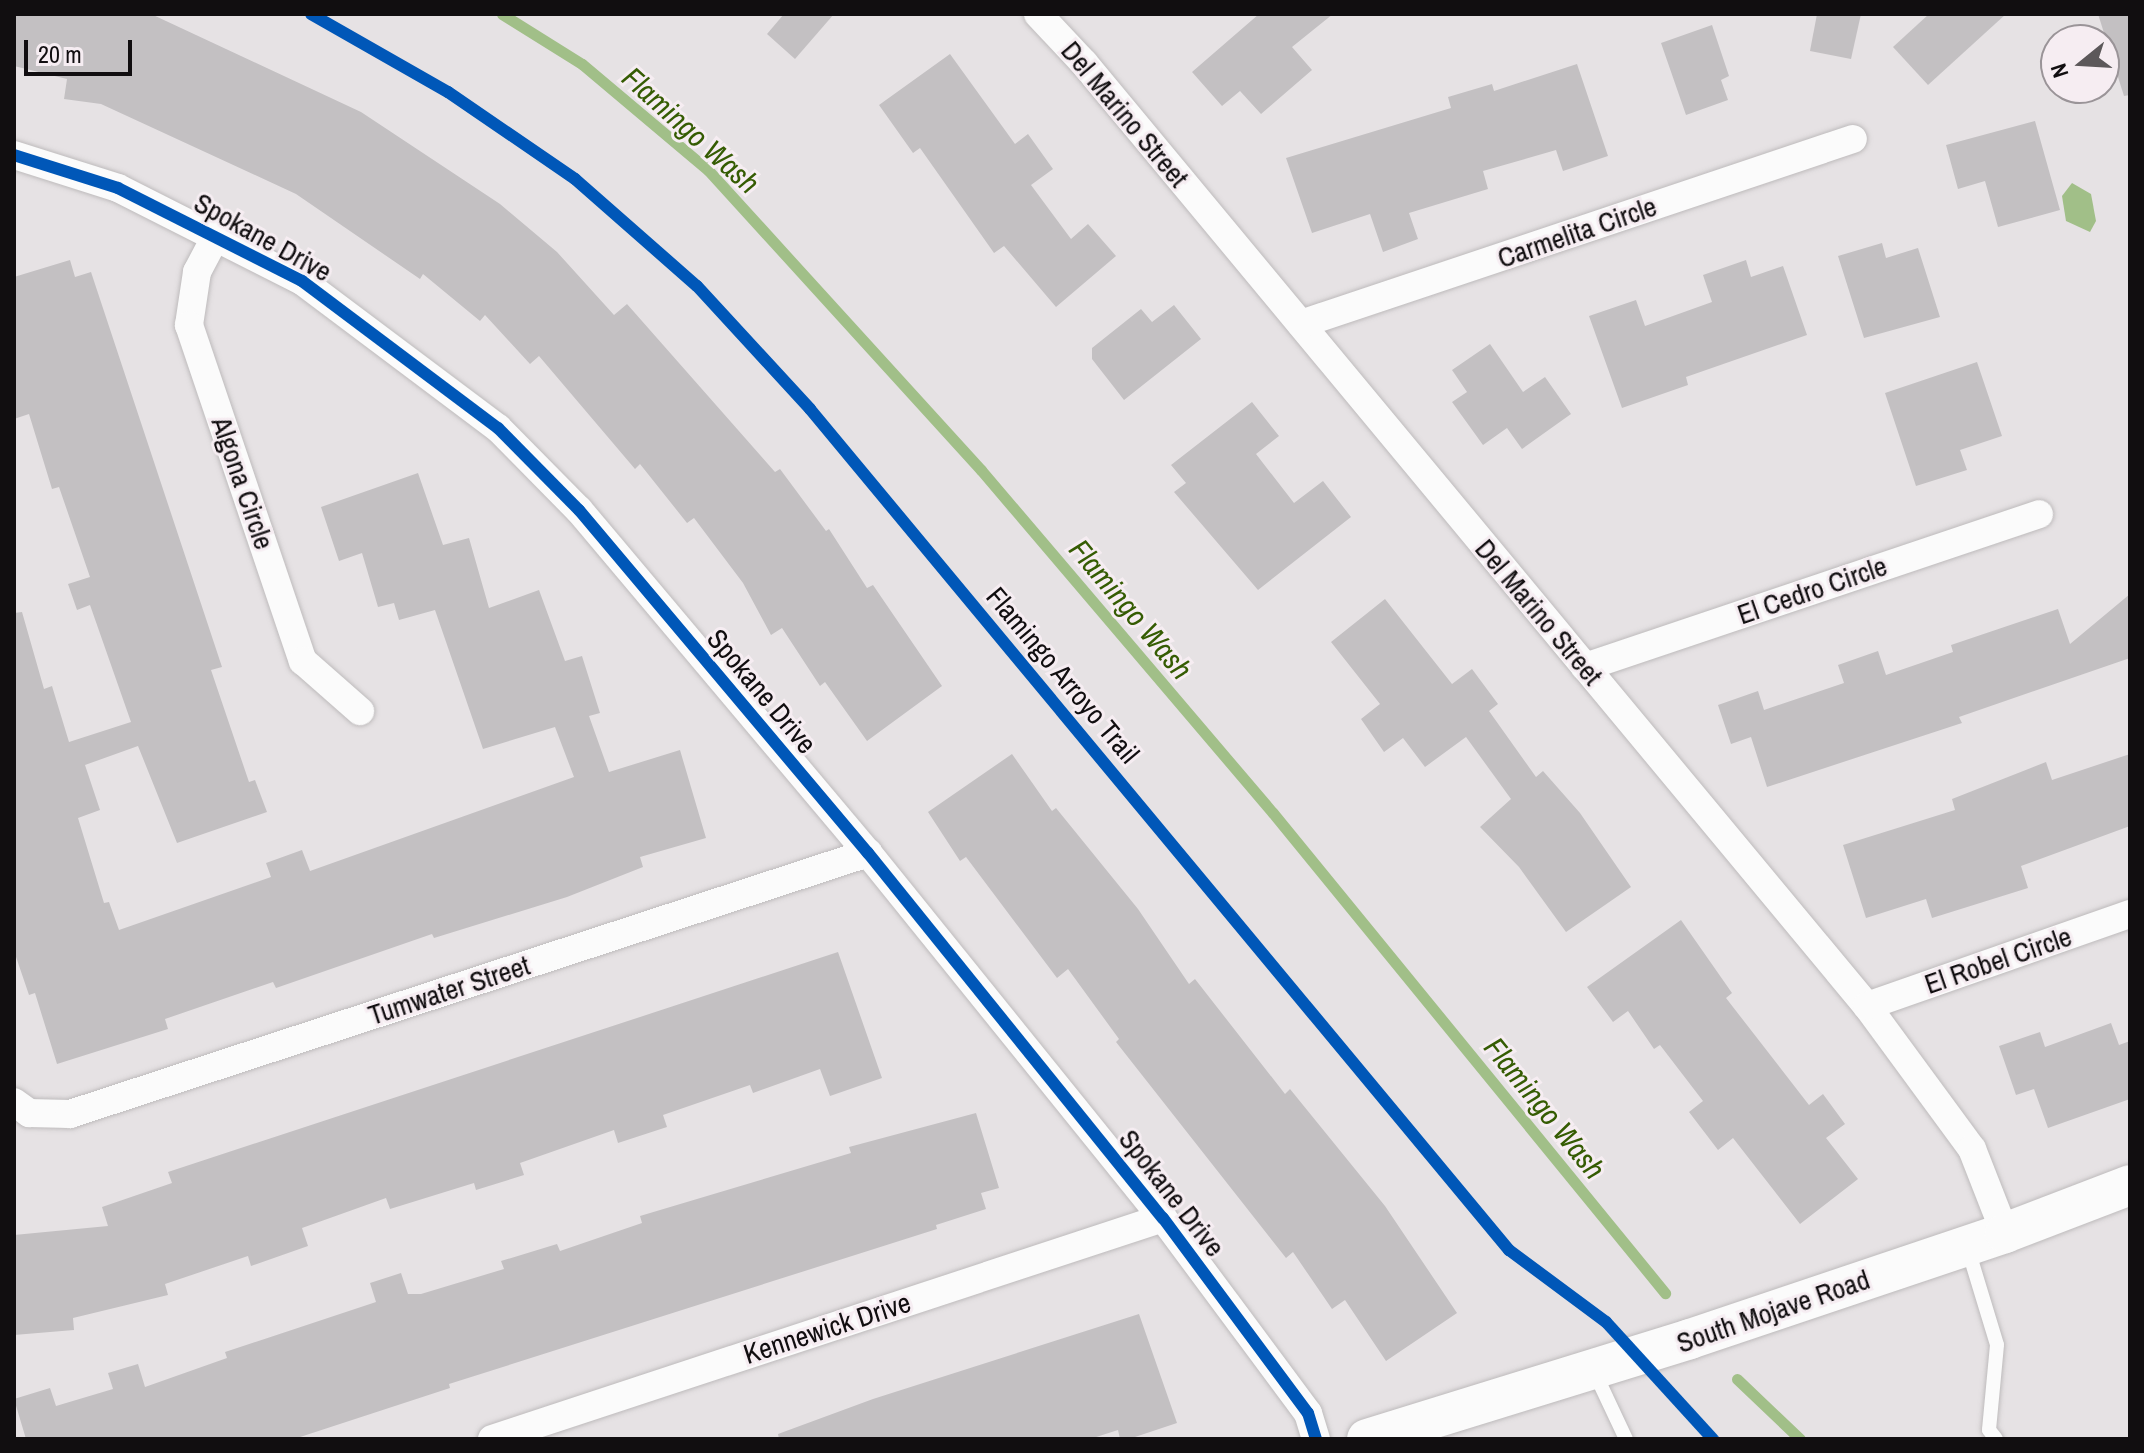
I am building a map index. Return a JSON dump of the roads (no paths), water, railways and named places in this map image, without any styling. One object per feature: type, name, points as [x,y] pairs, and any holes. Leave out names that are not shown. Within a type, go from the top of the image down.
[{"type":"street","name":"Del Marino Street","points":[[1038,14],[1084,63],[1867,1006],[1972,1149],[2005,1233]]},
{"type":"street","name":"Carmelita Circle","points":[[1301,324],[1853,139]]},
{"type":"street","name":"Spokane Drive","points":[[14,155],[118,188],[217,234],[302,281],[498,428],[579,510],[868,853],[1163,1218],[1308,1413],[1316,1439]]},
{"type":"street","name":"Algona Circle","points":[[217,234],[197,272],[189,325],[303,661],[360,711]]},
{"type":"street","name":"El Cedro Circle","points":[[1585,667],[2039,514]]},
{"type":"street","name":"Tumwater Street","points":[[21,1108],[70,1114],[868,853]]},
{"type":"street","name":"El Robel Circle","points":[[1867,1006],[2130,914]]},
{"type":"street","name":"South Mojave Road","points":[[1367,1439],[1594,1370],[1967,1246],[2130,1185]]},
{"type":"street","name":"Kennewick Drive","points":[[492,1439],[1163,1218]]},
{"type":"lane","points":[[1967,1246],[1997,1345],[1989,1430],[1996,1439]]},
{"type":"lane","points":[[1594,1370],[1626,1439]]},
{"type":"waterway","name":"Flamingo Wash","points":[[502,14],[582,64],[708,170],[981,470],[1273,813],[1665,1293]]},
{"type":"waterway","name":"Flamingo Wash","points":[[1737,1379],[1800,1439]]}]
